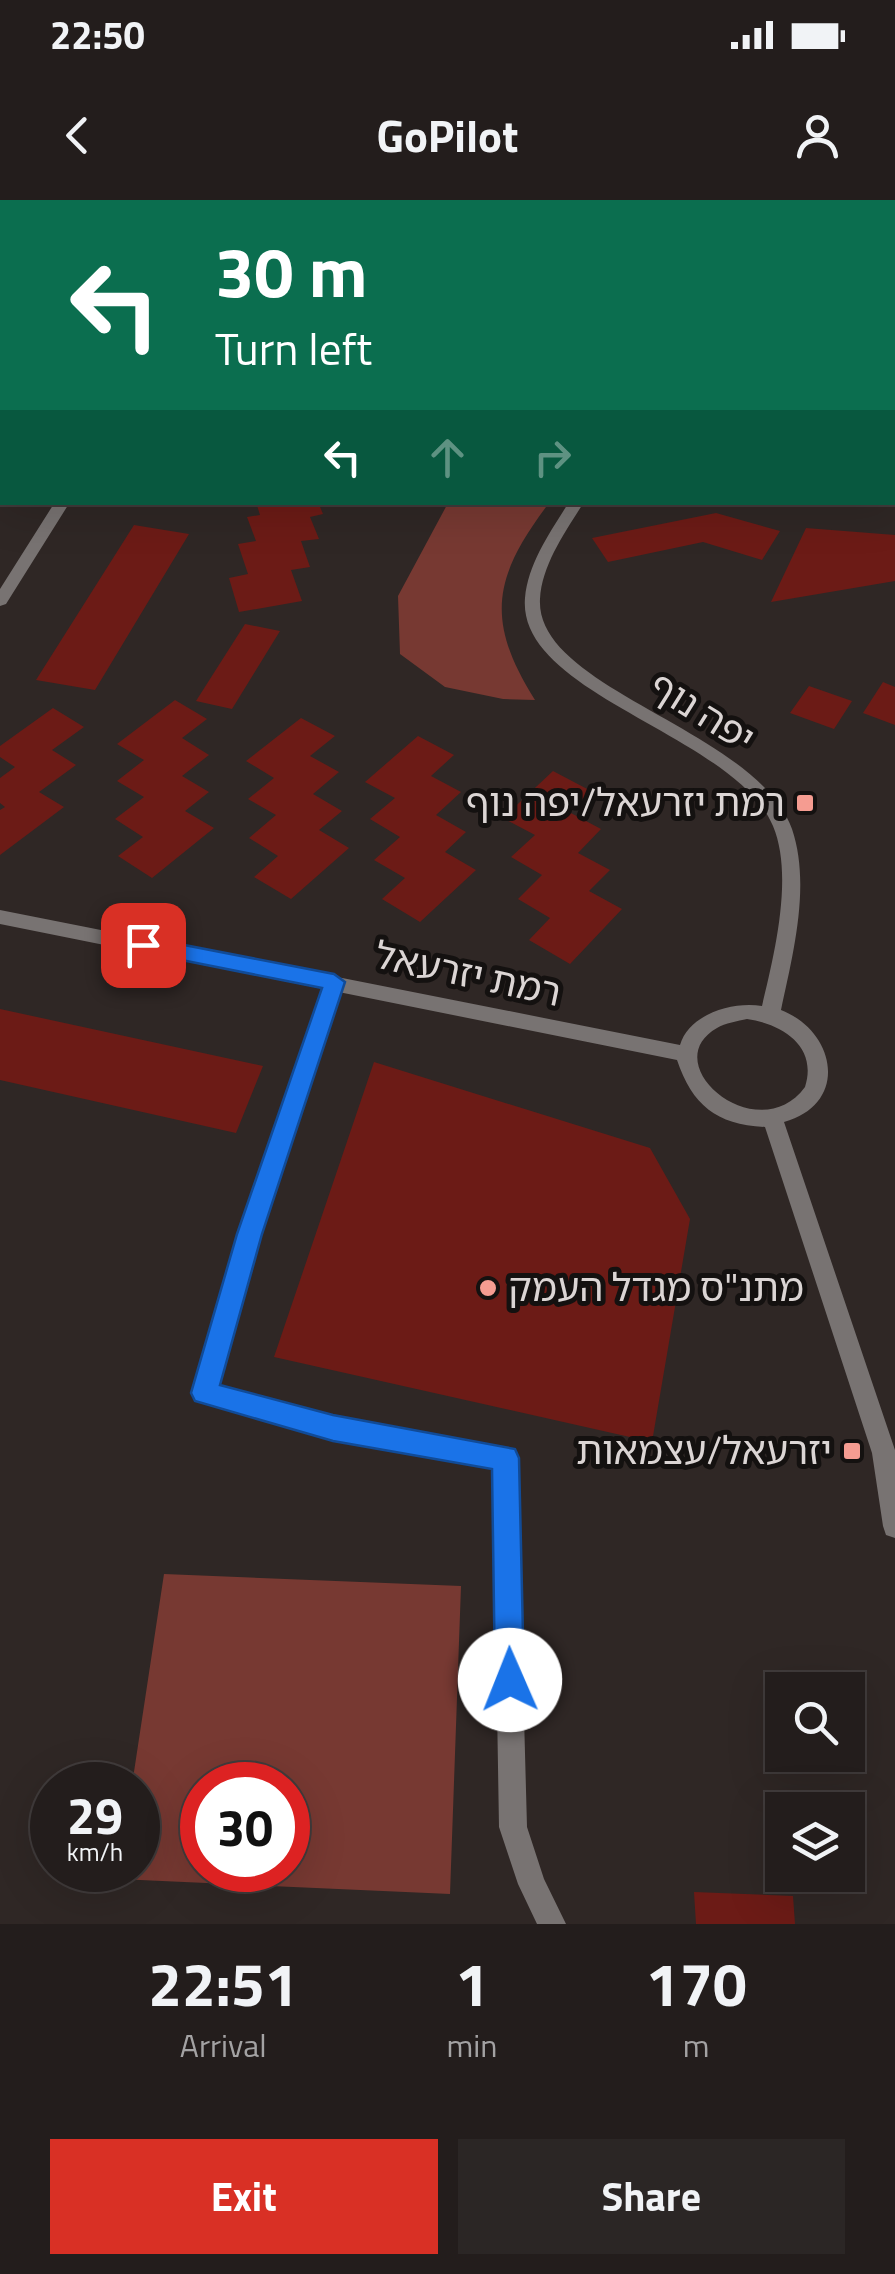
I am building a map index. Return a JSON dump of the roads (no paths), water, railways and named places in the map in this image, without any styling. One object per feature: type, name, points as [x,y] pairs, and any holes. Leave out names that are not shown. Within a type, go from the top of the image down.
[{"type":"street","points":[[0,601],[62,505]]},
{"type":"street","name":"יפה נוף","points":[[575,505],[534,586],[533,616],[551,648],[584,676],[720,755],[758,788],[782,826],[788,874],[786,939],[770,1015]]},
{"type":"street","name":"רמת יזרעאל","points":[[0,917],[685,1054]]},
{"type":"street","points":[[334,982],[250,1234],[204,1393],[333,1428],[505,1458],[513,1827],[532,1884],[552,1924]]},
{"type":"street","points":[[747,1010],[770,1015],[800,1031],[818,1055],[820,1069],[812,1095],[802,1106],[772,1118],[754,1118],[718,1107],[693,1084],[685,1054],[692,1037],[714,1018],[747,1010]]},
{"type":"street","points":[[772,1118],[884,1453],[895,1526]]},
{"type":"place","name":"רמת יזרעאל/יפה נוף","points":[[805,803]]},
{"type":"place","name":"מתנ\"ס מגדל העמק","points":[[488,1288]]},
{"type":"place","name":"יזרעאל/עצמאות","points":[[852,1451]]}]
